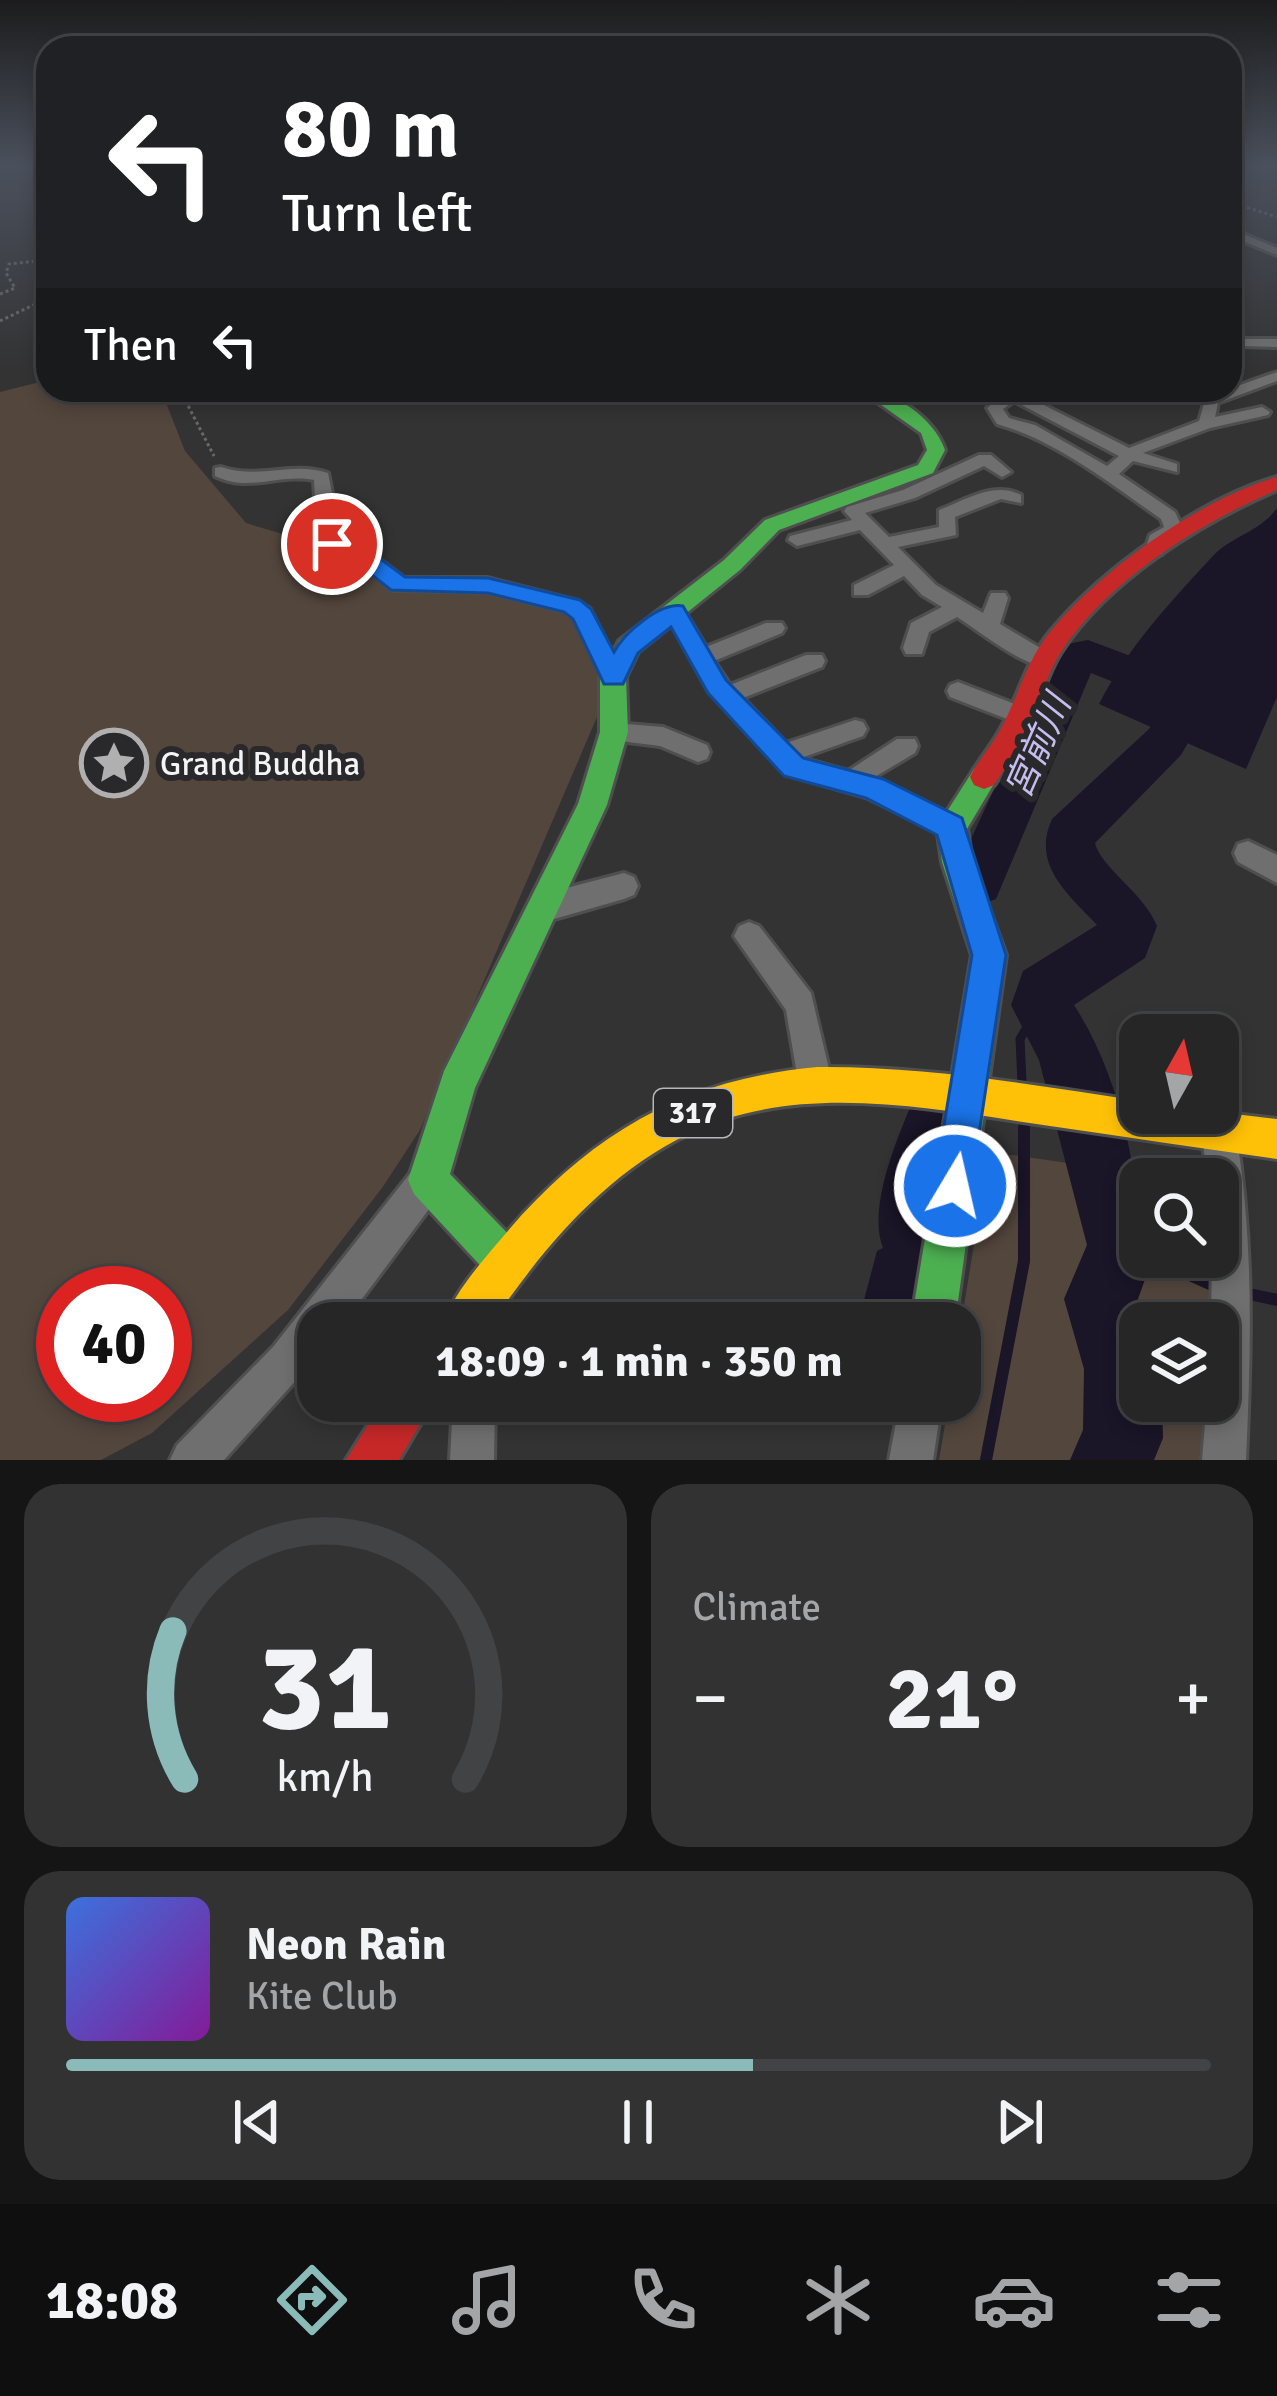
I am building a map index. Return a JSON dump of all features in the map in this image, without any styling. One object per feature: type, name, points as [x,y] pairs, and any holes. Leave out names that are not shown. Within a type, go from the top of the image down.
[{"type":"main road","points":[[506,1261],[428,1180],[457,1084],[547,907],[592,805],[614,732],[614,677],[628,647],[785,517],[906,481],[926,469],[935,439],[893,402]]},
{"type":"main road","points":[[936,1302],[989,955],[957,862],[952,827],[1020,715],[1059,637],[1106,592],[1242,496],[1277,483]]},
{"type":"main road","name":"317","points":[[479,1302],[506,1261],[585,1178],[670,1122],[722,1101],[816,1086],[969,1094],[1119,1117]]},
{"type":"main road","name":"317","points":[[1239,1133],[1277,1138]]},
{"type":"main road","points":[[370,1460],[396,1422]]},
{"type":"street","points":[[1242,238],[1277,252]]},
{"type":"street","points":[[1242,245],[1277,262]]},
{"type":"street","points":[[1245,344],[1277,343]]},
{"type":"street","points":[[1242,389],[1277,376]]},
{"type":"street","points":[[1000,402],[995,408],[1003,421],[1029,428],[1169,516],[1174,529],[1157,539],[1156,558]]},
{"type":"street","points":[[1030,402],[1066,418],[1126,458],[1171,468]]},
{"type":"street","points":[[1206,424],[1211,402]]},
{"type":"street","points":[[1108,474],[1126,458],[1206,424],[1262,412]]},
{"type":"street","points":[[1002,472],[985,459],[909,494],[853,511],[903,568],[956,609],[1044,661]]},
{"type":"street","points":[[221,472],[248,480],[301,472],[322,477],[324,498],[302,530],[356,551],[400,585],[488,585],[572,606],[583,614],[614,677]]},
{"type":"street","points":[[882,544],[949,531],[945,514],[1002,492],[1015,499]]},
{"type":"street","points":[[797,540],[864,523]]},
{"type":"street","points":[[861,590],[903,568]]},
{"type":"street","points":[[988,630],[998,598]]},
{"type":"street","points":[[914,648],[920,628],[956,609]]},
{"type":"street","points":[[675,612],[725,697],[780,755],[810,775],[858,782],[952,827]]},
{"type":"street","points":[[700,658],[774,628]]},
{"type":"street","points":[[725,697],[814,661]]},
{"type":"street","points":[[958,691],[1020,715]]},
{"type":"street","points":[[780,755],[855,729]]},
{"type":"street","points":[[614,732],[664,737],[698,752]]},
{"type":"street","points":[[858,782],[859,773],[906,746]]},
{"type":"street","points":[[1248,853],[1277,870]]},
{"type":"street","points":[[547,907],[624,886]]},
{"type":"street","points":[[749,936],[800,1004],[816,1086]]},
{"type":"street","points":[[1206,1134],[1232,1203],[1224,1460]]},
{"type":"street","points":[[192,1460],[227,1430],[294,1352],[428,1180]]},
{"type":"street","points":[[472,1460],[473,1422]]},
{"type":"street","points":[[911,1460],[917,1422]]},
{"type":"path","points":[[0,294],[15,288],[6,273],[9,264],[36,260]]},
{"type":"path","points":[[0,321],[36,304]]},
{"type":"path","points":[[184,402],[190,422],[209,441],[221,472]]},
{"type":"shaded area","points":[[36,383],[36,402],[166,402],[185,451],[246,523],[363,558],[410,582],[486,587],[557,603],[597,626],[606,696],[420,1130],[382,1188],[288,1310],[192,1397],[192,1266],[36,1266],[36,1422],[164,1422],[101,1460],[0,1460],[0,392]]},
{"type":"shaded area","points":[[1277,508],[1277,697],[1246,769],[1099,704],[1164,610],[1218,551]]},
{"type":"shaded area","points":[[1012,1155],[1119,1170],[1119,1278],[1215,1278],[1213,1302],[1119,1302],[1119,1422],[1204,1422],[1201,1460],[939,1460],[945,1422],[981,1422],[981,1302],[965,1302],[986,1171],[994,1157]]},
{"type":"waterway","name":"宮前川","points":[[977,882],[1077,656],[1088,655],[1173,689]]},
{"type":"waterway","points":[[1111,1460],[1123,1438],[1122,1369],[1101,1299],[1122,1245],[1067,1049],[1040,1005],[1043,991],[1125,939],[1130,926],[1073,861],[1070,835],[1165,742],[1200,685]]},
{"type":"waterway","points":[[1022,1082],[1020,1039],[1040,1005]]},
{"type":"waterway","points":[[986,1460],[1024,1261],[1024,1127]]},
{"type":"waterway","name":"宮前川","points":[[911,1230],[932,1133]]},
{"type":"waterway","name":"宮前川","points":[[898,1302],[902,1276]]},
{"type":"waterway","points":[[1197,1278],[1210,1284]]},
{"type":"waterway","points":[[1254,1295],[1277,1300]]},
{"type":"traffic: fast","points":[[505,1261],[428,1180],[457,1084],[592,805],[614,732],[613,677],[628,647],[732,565],[772,525],[926,469],[936,450],[929,430],[886,402]]},
{"type":"traffic: fast","points":[[936,1302],[989,955],[957,862],[952,827],[984,777]]},
{"type":"traffic: slow","points":[[480,1302],[559,1205],[616,1156],[681,1117],[725,1100],[771,1090],[817,1085],[910,1088],[1277,1139]]},
{"type":"traffic: jam","points":[[984,777],[1014,730],[1050,649],[1078,615],[1129,570],[1189,528],[1277,483]]},
{"type":"traffic: jam","points":[[370,1460],[396,1422]]},
{"type":"place","name":"Grand Buddha","points":[[114,763]]},
{"type":"route","points":[[332,544],[356,551],[400,585],[488,585],[572,606],[583,614],[614,677],[628,647],[675,612],[717,686],[743,719],[794,767],[810,775],[858,782],[952,827],[957,862],[980,916],[989,955],[955,1186]]}]
